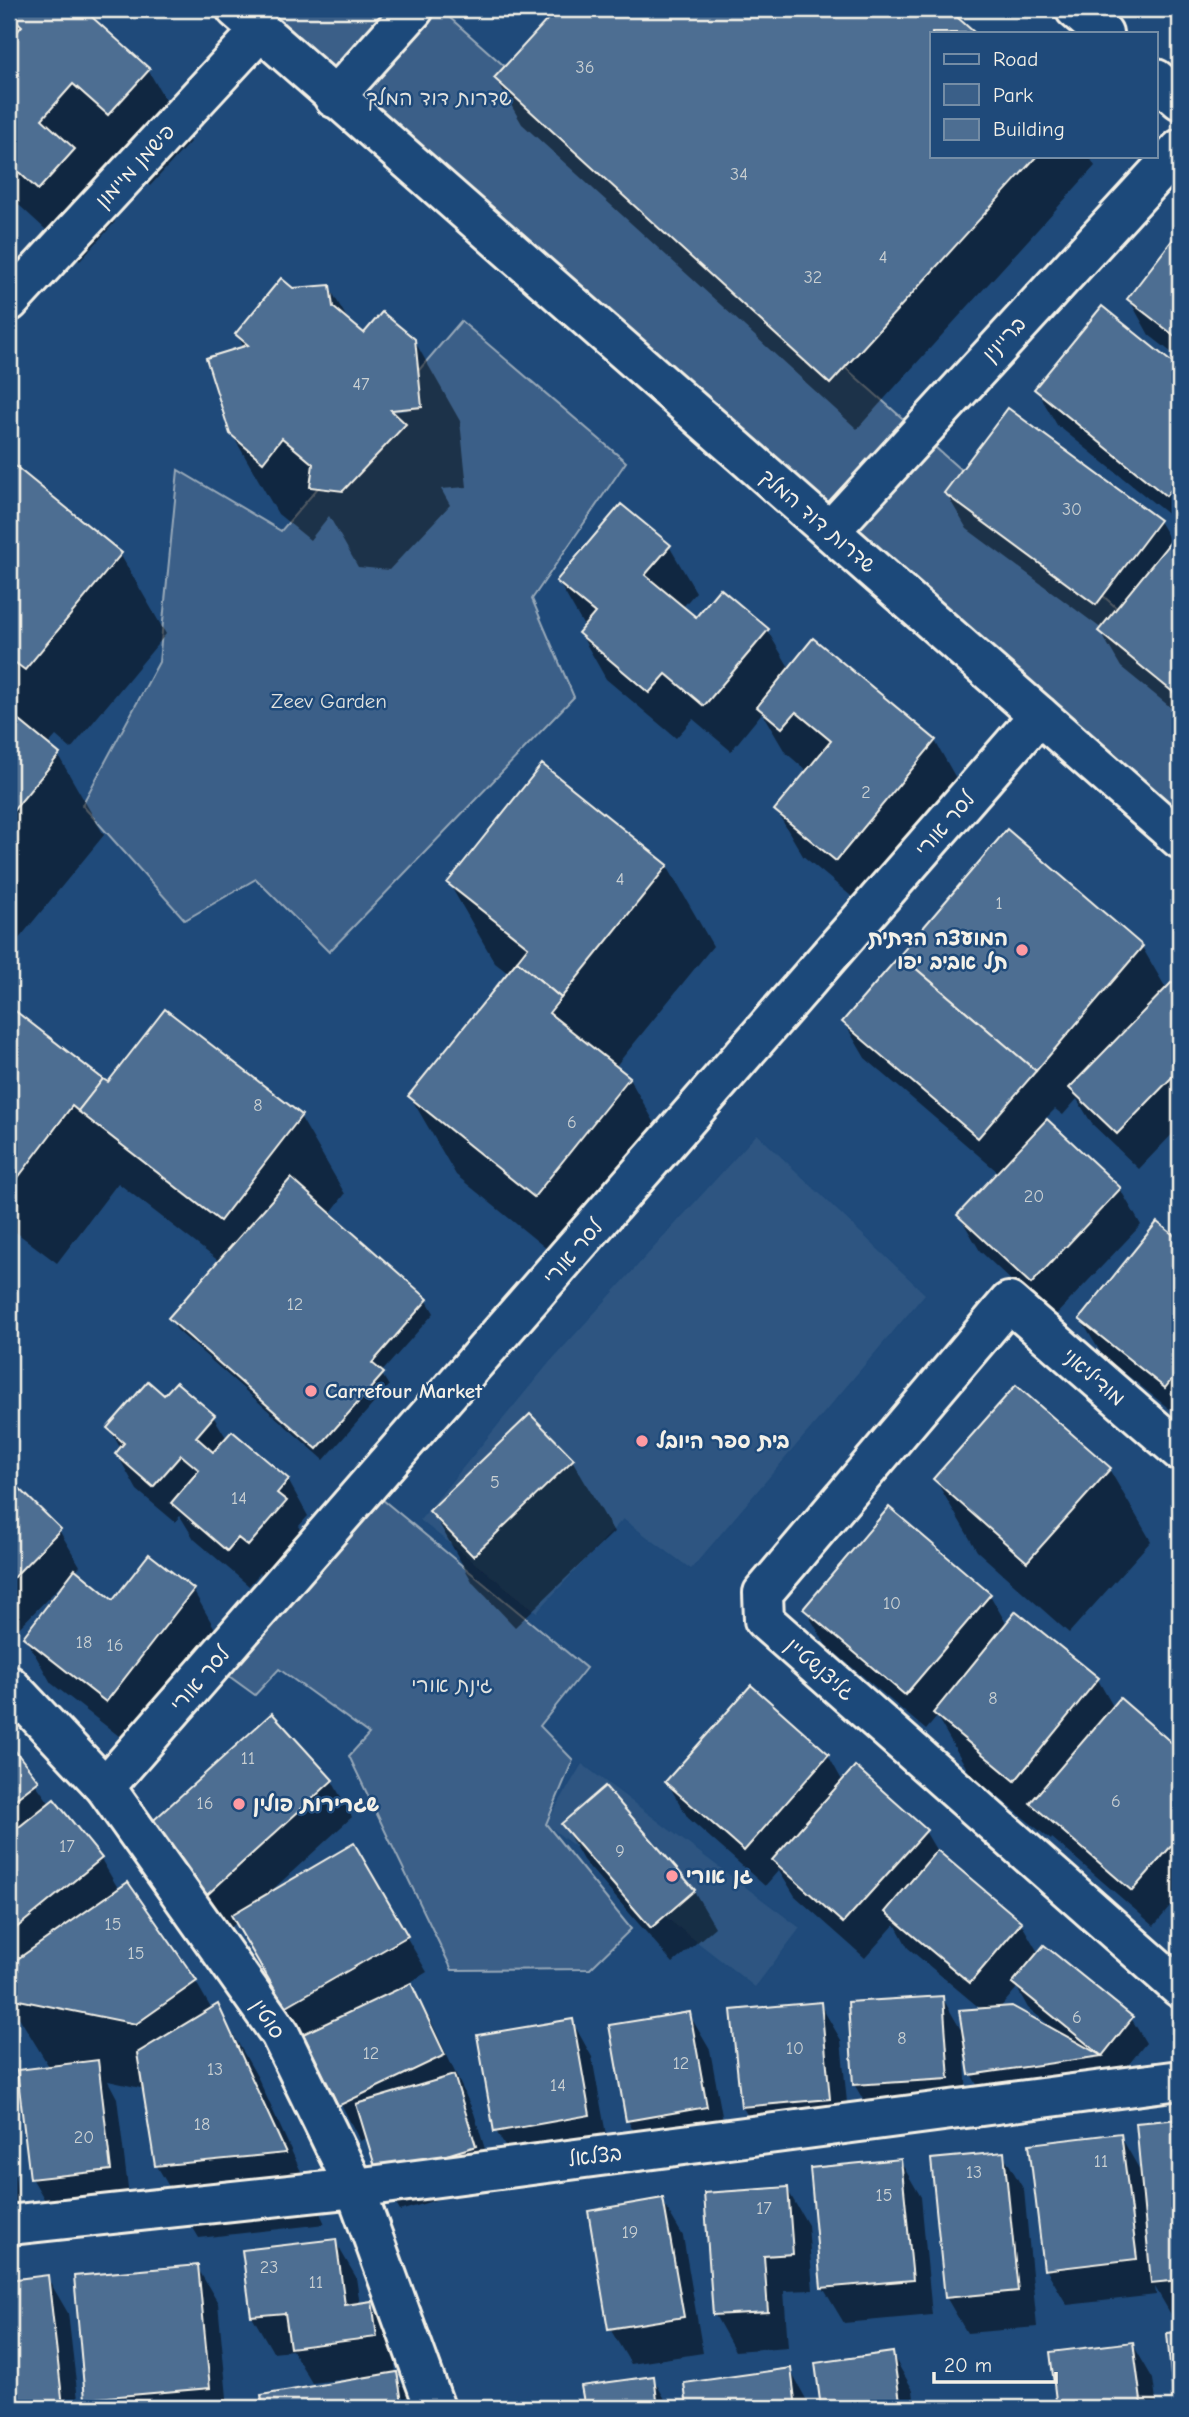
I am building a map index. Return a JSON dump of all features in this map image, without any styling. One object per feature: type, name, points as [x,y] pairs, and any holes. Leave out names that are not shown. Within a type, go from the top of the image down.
[{"type":"street","points":[[334,98],[414,9]]},
{"type":"street","points":[[1075,9],[1102,32]]},
{"type":"street","name":"שדרות דוד המלך","points":[[248,20],[1180,839]]},
{"type":"street","name":"פישמן מיימון","points":[[9,302],[248,20]]},
{"type":"street","points":[[1158,81],[1180,100]]},
{"type":"street","name":"בריינין","points":[[830,531],[876,477],[1180,149]]},
{"type":"street","name":"לסר אורי","points":[[105,1787],[1039,715]]},
{"type":"street","name":"מודיליאני","points":[[1009,1303],[1180,1451]]},
{"type":"street","name":"גליצנשטיין","points":[[1009,1303],[763,1593],[764,1620],[1180,1988]]},
{"type":"street","name":"סוטין","points":[[9,1685],[105,1787],[280,2034],[355,2188],[435,2408]]},
{"type":"street","name":"בצלאל","points":[[9,2225],[355,2188],[1180,2080]]},
{"type":"shaded area","name":"בית ספר היובל","points":[[757,1134],[925,1294],[691,1569],[623,1519],[537,1612],[420,1520],[549,1363]]},
{"type":"shaded area","name":"גן אורי","points":[[582,1764],[800,1928],[755,1987],[546,1824]]},
{"type":"green space","name":"שדרות דוד המלך","points":[[236,9],[440,9],[1180,664],[1180,829]]},
{"type":"green space","name":"Zeev Garden","points":[[461,321],[626,462],[532,599],[574,697],[329,952],[256,879],[185,920],[82,805],[159,662],[178,470],[281,531]]},
{"type":"green space","name":"גינת אורי","points":[[377,1495],[586,1668],[540,1726],[573,1760],[546,1824],[631,1929],[590,1969],[452,1970],[349,1756],[369,1734],[279,1669],[255,1695],[222,1671]]},
{"type":"building","points":[[9,9],[83,9],[150,69],[108,115],[73,84],[42,119],[75,149],[38,190],[9,163],[9,41],[22,26],[9,14]]},
{"type":"building","points":[[557,9],[948,9],[974,32],[930,32],[930,158],[1035,158],[830,384],[494,78]]},
{"type":"building","points":[[1180,230],[1180,340],[1127,299]]},
{"type":"building","points":[[281,278],[293,288],[330,285],[333,307],[364,333],[382,312],[415,339],[422,407],[391,410],[406,424],[343,491],[310,487],[313,464],[282,438],[263,462],[230,434],[206,358],[248,345],[235,334]]},
{"type":"building","points":[[1102,306],[1180,369],[1180,478],[1166,496],[1034,389]]},
{"type":"building","points":[[1008,408],[1160,520],[1096,605],[944,493]]},
{"type":"building","points":[[9,461],[122,553],[25,670],[9,658]]},
{"type":"building","points":[[621,504],[671,545],[645,575],[696,617],[720,588],[769,629],[704,706],[666,674],[649,693],[578,633],[595,613],[556,581]]},
{"type":"building","points":[[1180,530],[1180,698],[1098,631]]},
{"type":"building","points":[[813,638],[936,740],[836,861],[774,810],[831,741],[796,712],[782,728],[757,707]]},
{"type":"building","points":[[9,712],[60,754],[9,816]]},
{"type":"building","points":[[542,764],[668,865],[561,998],[517,961],[528,947],[447,883]]},
{"type":"building","name":"המועצה הדתית תל אביב יפו","points":[[1007,829],[1143,946],[1036,1071],[900,955]]},
{"type":"building","points":[[900,955],[1036,1071],[978,1138],[842,1022]]},
{"type":"building","points":[[517,961],[561,998],[549,1013],[630,1077],[534,1197],[408,1096]]},
{"type":"building","points":[[1172,982],[1180,989],[1180,1069],[1117,1134],[1069,1088]]},
{"type":"building","points":[[9,1006],[103,1079],[78,1111],[72,1106],[11,1187],[9,1185]]},
{"type":"building","points":[[165,1009],[302,1115],[220,1221],[78,1111],[103,1079],[108,1082]]},
{"type":"building","points":[[1047,1119],[1121,1188],[1031,1284],[957,1215]]},
{"type":"building","points":[[291,1178],[428,1299],[372,1363],[384,1373],[317,1449],[168,1318]]},
{"type":"building","points":[[1157,1222],[1180,1240],[1180,1369],[1165,1388],[1079,1319]]},
{"type":"building","points":[[148,1381],[164,1395],[176,1382],[215,1415],[196,1437],[213,1452],[232,1431],[289,1479],[277,1493],[287,1501],[248,1546],[238,1538],[227,1551],[171,1503],[199,1470],[181,1455],[153,1487],[115,1454],[124,1443],[107,1428]]},
{"type":"building","points":[[1016,1385],[1111,1468],[1027,1562],[933,1479]]},
{"type":"building","points":[[530,1414],[574,1459],[473,1556],[429,1511]]},
{"type":"building","points":[[9,1478],[61,1529],[9,1582]]},
{"type":"building","points":[[889,1507],[991,1594],[905,1695],[803,1609]]},
{"type":"building","points":[[149,1554],[194,1589],[106,1702],[23,1637],[75,1569],[113,1600]]},
{"type":"building","points":[[1016,1611],[1099,1678],[1015,1781],[933,1713]]},
{"type":"building","points":[[751,1685],[829,1754],[744,1851],[665,1782]]},
{"type":"building","points":[[1120,1698],[1180,1750],[1180,1836],[1132,1891],[1030,1803]]},
{"type":"building","name":"שגרירות פולין","points":[[272,1713],[333,1780],[207,1895],[145,1828]]},
{"type":"building","points":[[9,1743],[39,1781],[9,1804]]},
{"type":"building","points":[[855,1766],[927,1830],[843,1923],[772,1860]]},
{"type":"building","points":[[605,1786],[695,1890],[651,1928],[561,1824]]},
{"type":"building","points":[[54,1799],[102,1858],[9,1934],[9,1835]]},
{"type":"building","points":[[354,1843],[408,1936],[285,2007],[231,1915]]},
{"type":"building","points":[[937,1850],[1022,1922],[970,1983],[885,1912]]},
{"type":"building","points":[[128,1882],[197,1981],[136,2024],[9,1998],[9,1965]]},
{"type":"building","points":[[1044,1945],[1133,2017],[1102,2056],[1012,1983]]},
{"type":"building","points":[[411,1983],[445,2055],[338,2106],[303,2034]]},
{"type":"building","points":[[943,1996],[949,2079],[853,2085],[848,2002]]},
{"type":"building","points":[[821,2002],[830,2099],[741,2107],[731,2010]]},
{"type":"building","points":[[218,2004],[286,2153],[155,2166],[137,2053]]},
{"type":"building","points":[[1012,2006],[1102,2056],[969,2075],[959,2010]]},
{"type":"building","points":[[690,2012],[707,2107],[626,2121],[609,2025]]},
{"type":"building","points":[[573,2019],[590,2115],[494,2132],[477,2035]]},
{"type":"building","points":[[98,2060],[111,2170],[30,2179],[17,2070]]},
{"type":"building","points":[[454,2075],[476,2146],[378,2176],[356,2104]]},
{"type":"building","points":[[1180,2119],[1180,2280],[1151,2283],[1136,2123]]},
{"type":"building","points":[[1121,2133],[1137,2259],[1044,2270],[1029,2144]]},
{"type":"building","points":[[1004,2152],[1018,2291],[945,2298],[931,2159]]},
{"type":"building","points":[[901,2159],[913,2280],[821,2288],[810,2168]]},
{"type":"building","points":[[788,2187],[793,2254],[764,2256],[768,2312],[713,2315],[704,2193]]},
{"type":"building","points":[[663,2198],[684,2317],[608,2329],[588,2211]]},
{"type":"building","points":[[336,2239],[345,2305],[372,2301],[377,2337],[290,2348],[285,2313],[251,2316],[242,2250]]},
{"type":"building","points":[[198,2265],[210,2388],[85,2399],[74,2276]]},
{"type":"building","points":[[48,2275],[63,2406],[9,2408],[9,2280]]},
{"type":"building","points":[[1180,2332],[1180,2408],[1174,2408],[1167,2333]]},
{"type":"building","points":[[1133,2342],[1142,2408],[1057,2408],[1050,2352]]},
{"type":"building","points":[[893,2352],[901,2408],[821,2408],[815,2363]]},
{"type":"building","points":[[791,2368],[796,2408],[687,2408],[684,2383]]},
{"type":"building","points":[[397,2372],[403,2408],[263,2408],[261,2395]]},
{"type":"building","points":[[654,2376],[658,2408],[585,2408],[581,2386]]},
{"type":"place","name":"המועצה הדתית תל אביב יפו","points":[[1022,950]]},
{"type":"place","name":"Carrefour Market","points":[[311,1391]]},
{"type":"place","name":"בית ספר היובל","points":[[642,1441]]},
{"type":"place","name":"שגרירות פולין","points":[[239,1804]]},
{"type":"place","name":"גן אורי","points":[[672,1876]]}]
